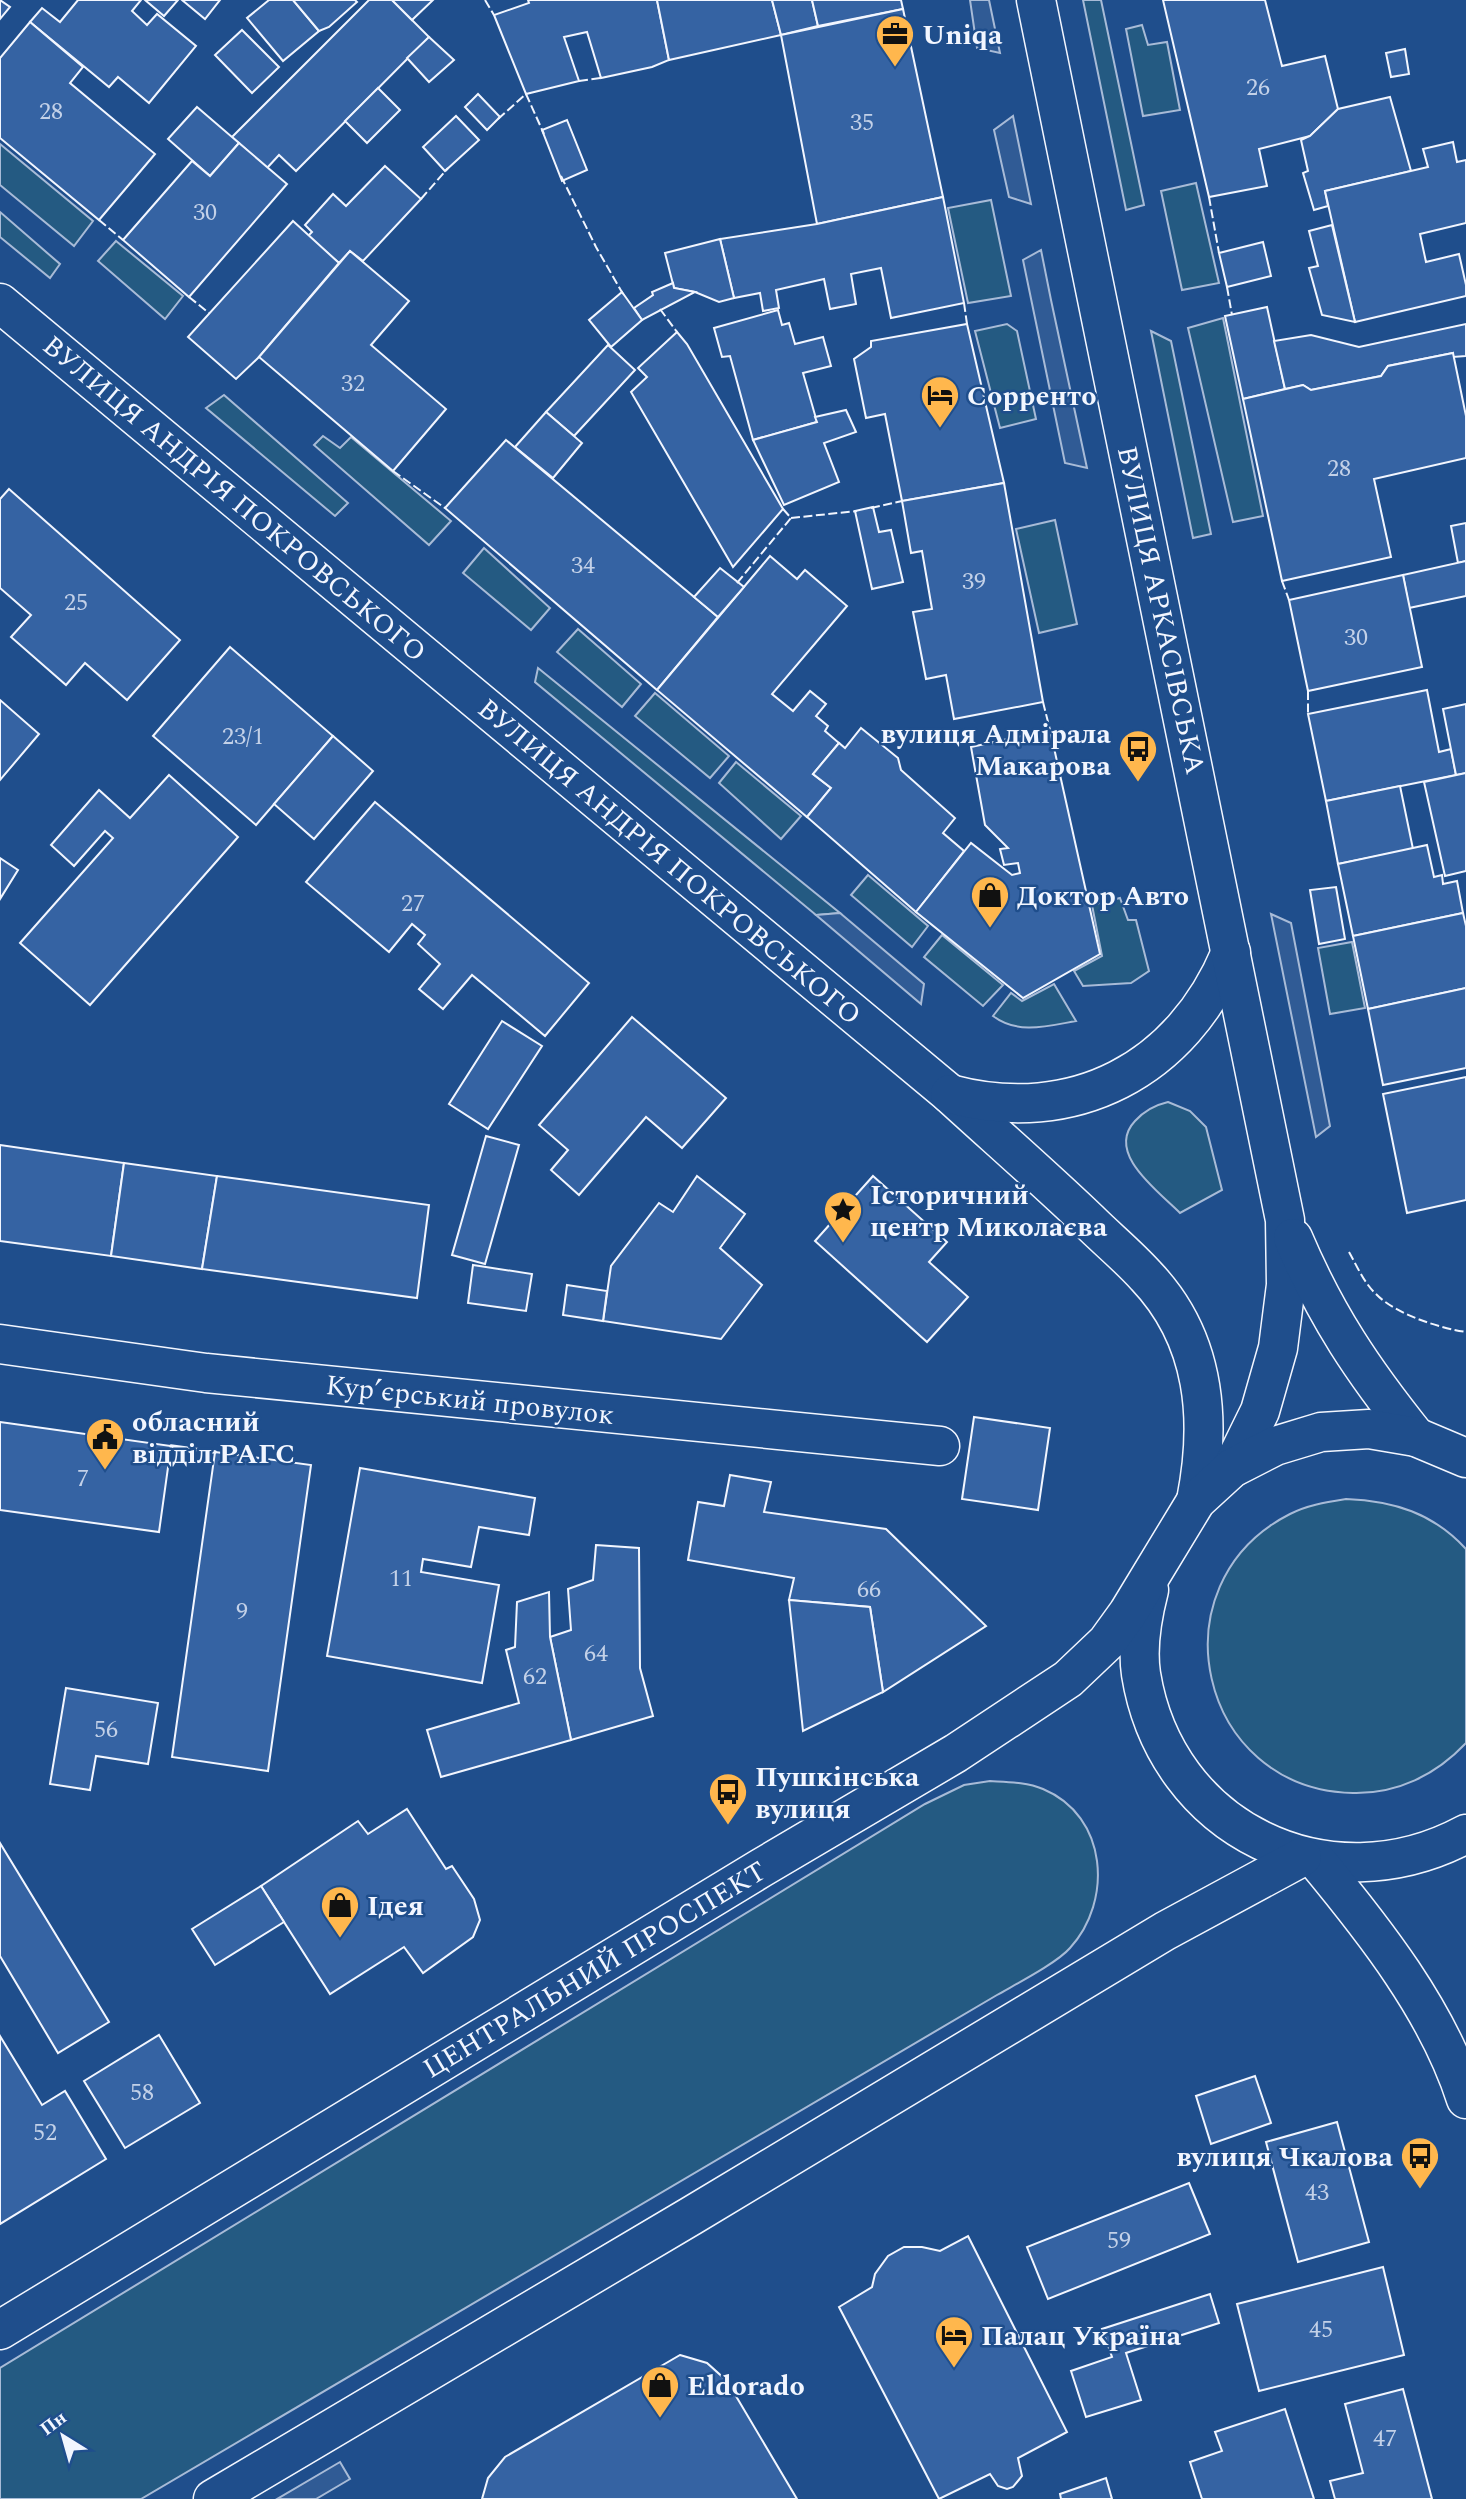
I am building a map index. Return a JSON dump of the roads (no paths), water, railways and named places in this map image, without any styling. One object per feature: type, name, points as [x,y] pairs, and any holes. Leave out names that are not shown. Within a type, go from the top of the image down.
[{"type":"main road","name":"ВУЛИЦЯ АРКАСІВСЬКА","points":[[1036,0],[1285,1220],[1286,1285],[1278,1348],[1260,1410],[1232,1468]]},
{"type":"main road","name":"ВУЛИЦЯ АНДРІЯ ПОКРОВСЬКОГО","points":[[0,303],[950,1094],[1148,1277],[1169,1306],[1197,1367],[1205,1433],[1203,1467],[1196,1501]]},
{"type":"main road","points":[[950,1094],[979,1102],[1038,1104],[1068,1099],[1108,1085],[1146,1064],[1179,1036],[1210,997],[1231,952]]},
{"type":"main road","name":"ВУЛИЦЯ АРКАСІВСЬКА","points":[[1285,1220],[1310,1279],[1340,1335],[1376,1388],[1422,1439],[1466,1458]]},
{"type":"main road","name":"Курʼєрський провулок","points":[[0,1343],[205,1373],[940,1446]]},
{"type":"main road","points":[[1196,1501],[1232,1468],[1275,1446],[1321,1432],[1368,1429],[1422,1439],[1466,1428]]},
{"type":"main road","name":"ЦЕНТРАЛЬНИЙ ПРОСПЕКТ","points":[[0,2330],[761,1868],[956,1753],[1068,1679],[1107,1642],[1128,1613],[1196,1501]]},
{"type":"main road","points":[[1153,1570],[1141,1620],[1141,1672],[1153,1723],[1177,1769],[1211,1808],[1254,1838],[1309,1858],[1367,1863],[1417,1855],[1466,1833]]},
{"type":"main road","points":[[1309,1858],[1388,1951],[1418,1998],[1466,2098]]},
{"type":"main road","points":[[214,2499],[1154,1937],[1309,1858]]},
{"type":"main road","points":[[1466,2035],[1466,2098]]},
{"type":"place","name":"Uniqa","points":[[895,68]]},
{"type":"place","name":"Сорренто","points":[[940,429]]},
{"type":"place","name":"вулиця Адмірала Макарова","points":[[1138,783]]},
{"type":"place","name":"Доктор Авто","points":[[990,929]]},
{"type":"place","name":"Історичний центр Миколаєва","points":[[843,1244]]},
{"type":"place","name":"обласний відділ РАГС","points":[[105,1471]]},
{"type":"place","name":"Пушкінська вулиця","points":[[728,1826]]},
{"type":"place","name":"Ідея","points":[[340,1939]]},
{"type":"place","name":"вулиця Чкалова","points":[[1420,2190]]},
{"type":"place","name":"Палац Україна","points":[[954,2369]]},
{"type":"place","name":"Eldorado","points":[[660,2419]]}]
